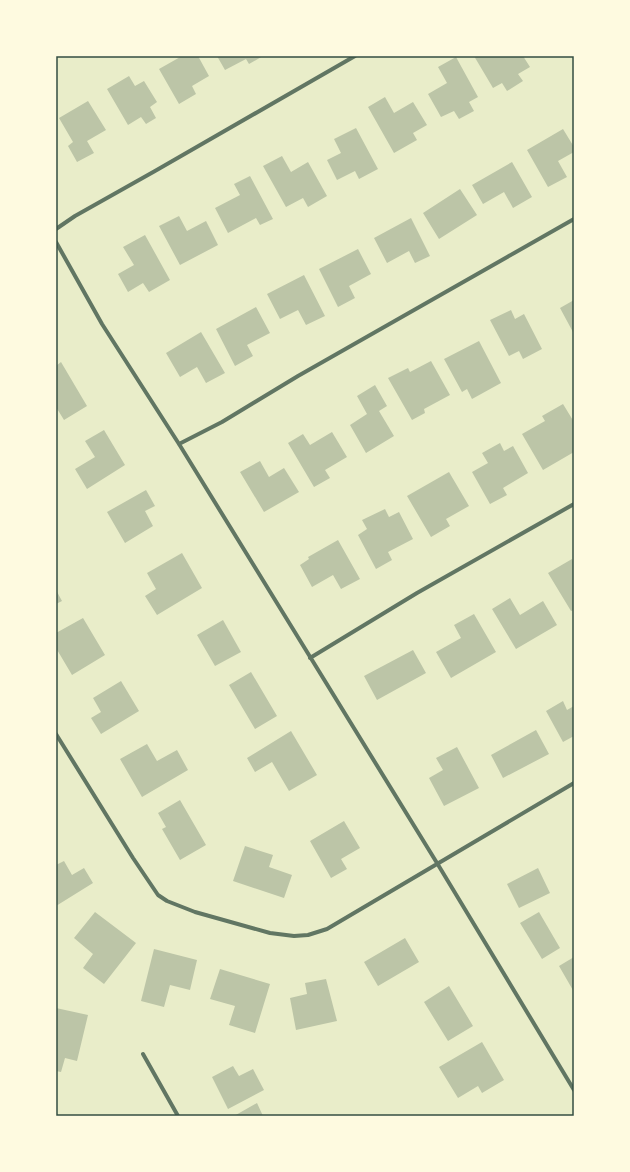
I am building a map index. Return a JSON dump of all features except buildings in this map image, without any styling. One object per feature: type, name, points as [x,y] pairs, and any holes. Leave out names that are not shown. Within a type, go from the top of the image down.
[{"type":"street","points":[[56,229],[75,216],[356,56]]},
{"type":"street","points":[[179,444],[222,422],[298,376],[574,220]]},
{"type":"street","points":[[56,242],[102,324],[179,444],[437,863],[574,1090]]},
{"type":"street","points":[[310,658],[417,593],[574,504]]},
{"type":"street","points":[[56,734],[133,858],[158,895],[167,901],[195,912],[270,933],[294,936],[308,935],[327,928],[574,783]]},
{"type":"street","points":[[143,1054],[178,1116]]}]
